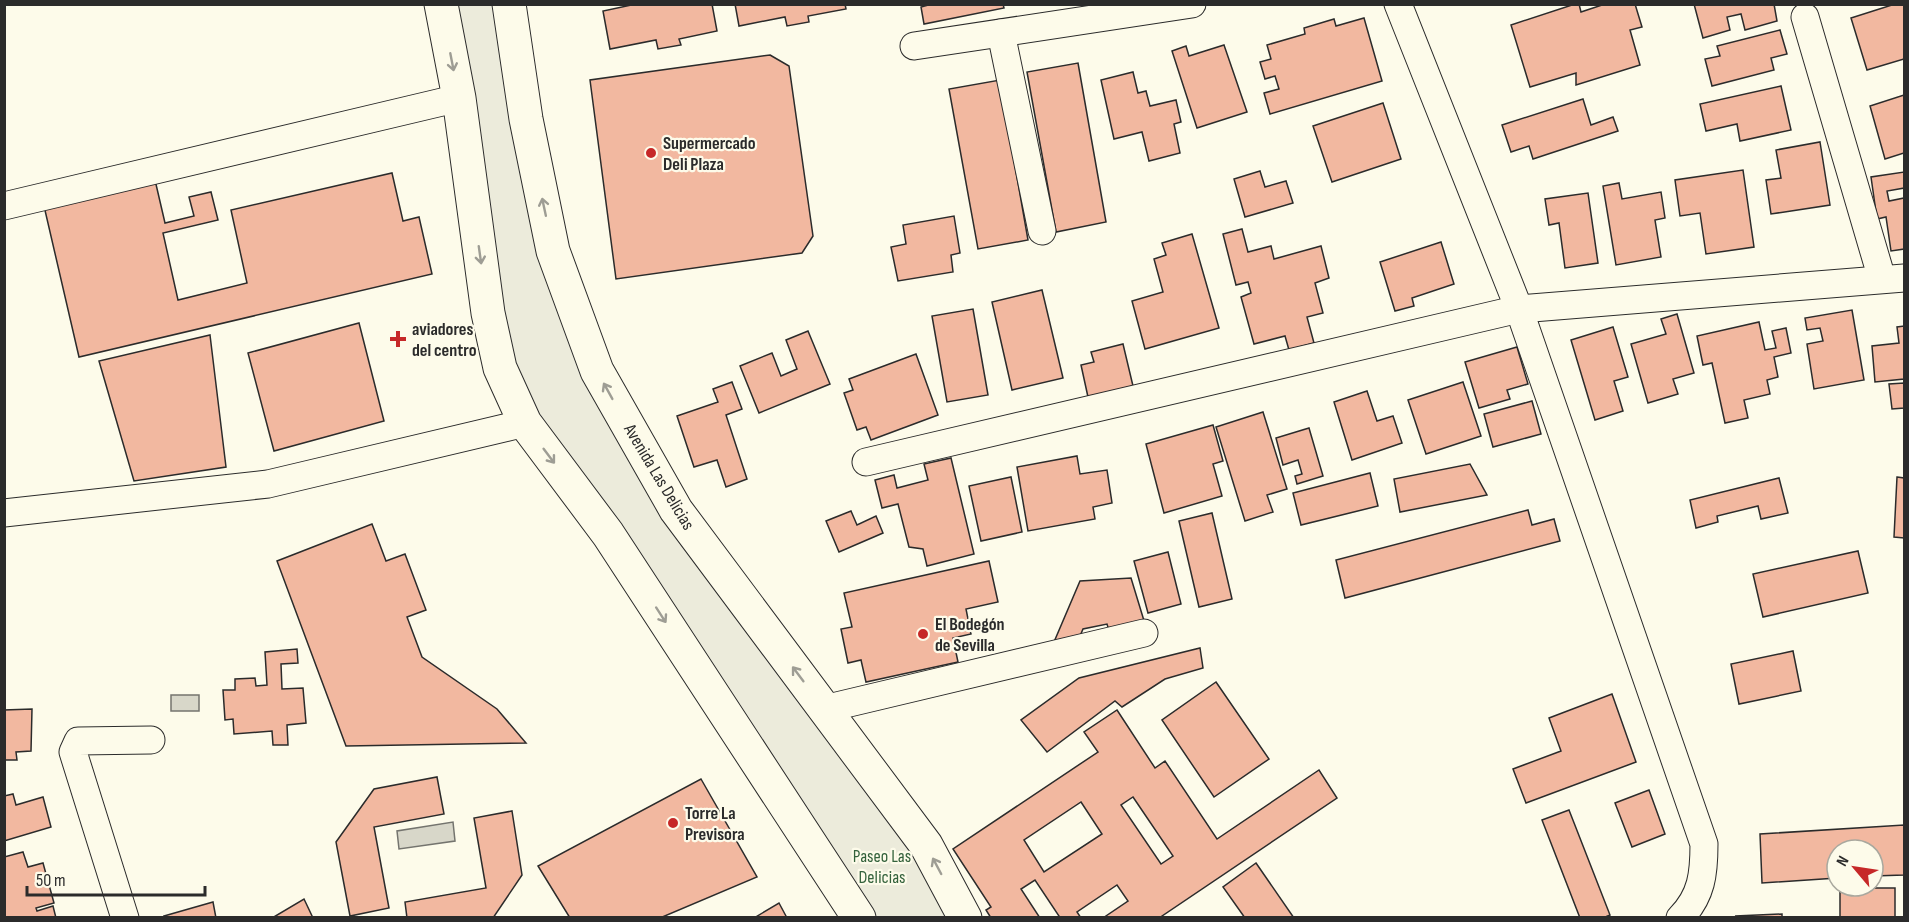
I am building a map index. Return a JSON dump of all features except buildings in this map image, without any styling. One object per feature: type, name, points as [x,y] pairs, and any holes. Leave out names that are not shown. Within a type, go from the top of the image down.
[{"type":"main road","points":[[441,4],[459,98],[488,313],[500,368],[525,423],[608,534],[859,918]]},
{"type":"main road","name":"Avenida Las Delicias","points":[[509,4],[526,119],[553,251],[597,371],[676,510],[926,845],[965,918]]},
{"type":"street","points":[[914,46],[1192,4]]},
{"type":"street","points":[[1398,4],[1519,309],[1704,844],[1704,870],[1699,893],[1680,918]]},
{"type":"street","points":[[866,462],[1519,309],[1893,278],[1806,17]]},
{"type":"street","points":[[1001,33],[1042,231]]},
{"type":"street","points":[[4,206],[459,98]]},
{"type":"street","points":[[4,513],[268,484],[525,423]]},
{"type":"street","points":[[824,709],[1144,633]]},
{"type":"street","points":[[125,918],[73,752],[78,741],[151,740]]},
{"type":"green space","name":"Paseo Las Delicias","points":[[441,5],[512,5],[597,371],[965,917],[858,917],[525,423]]},
{"type":"shaded area","points":[[171,695],[199,695],[199,711],[171,711]]},
{"type":"shaded area","points":[[453,822],[455,841],[399,849],[397,831]]},
{"type":"place","name":"Supermercado Deli Plaza","points":[[651,153]]},
{"type":"place","name":"aviadores del centro","points":[[398,339]]},
{"type":"place","name":"El Bodegón de Sevilla","points":[[923,634]]},
{"type":"place","name":"Torre La Previsora","points":[[673,823]]}]
